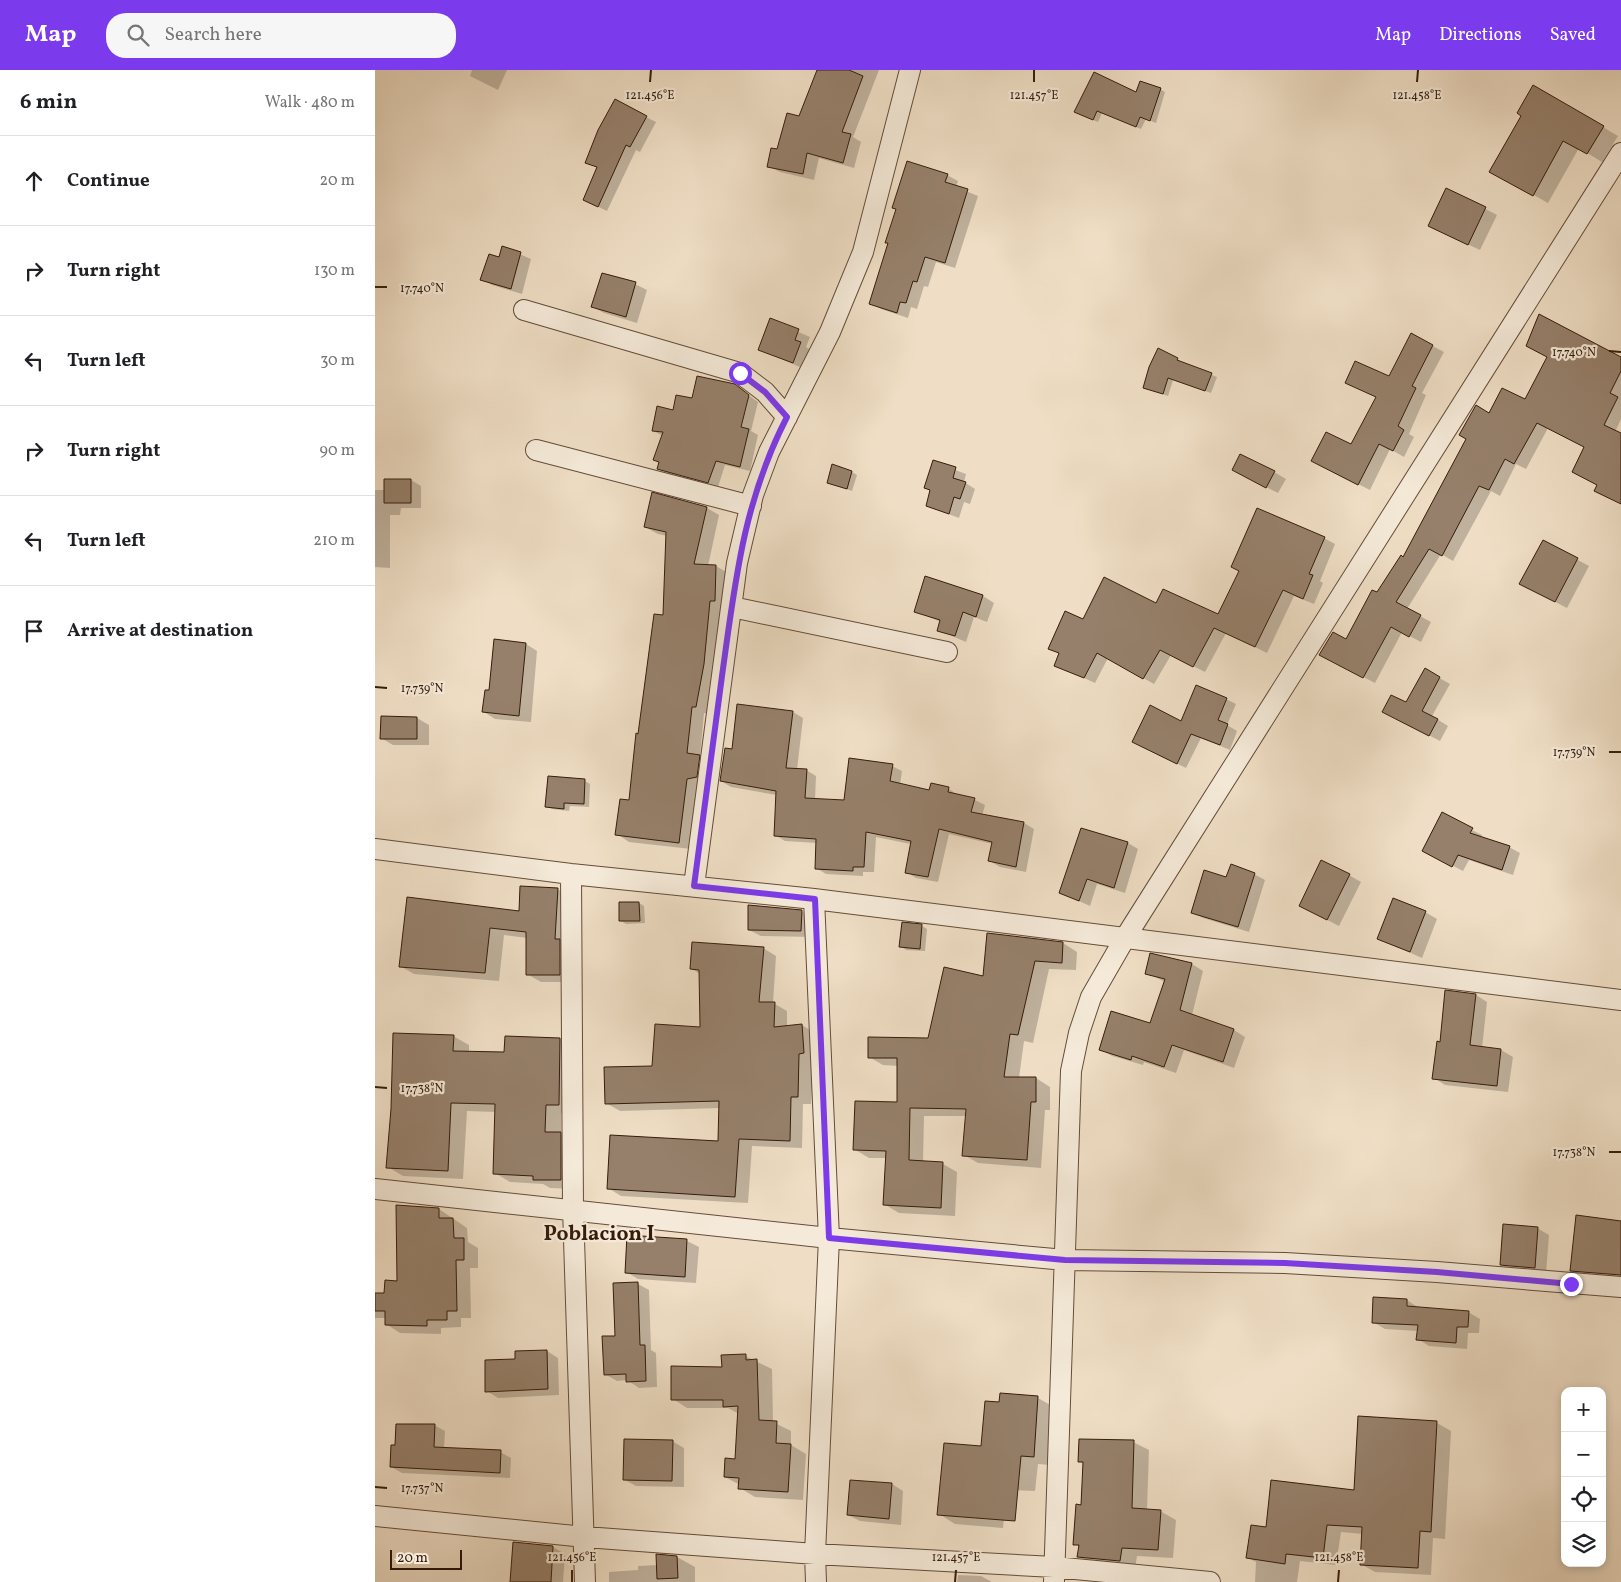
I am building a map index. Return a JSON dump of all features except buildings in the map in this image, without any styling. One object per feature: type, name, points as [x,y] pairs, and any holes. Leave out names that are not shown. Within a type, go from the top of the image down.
[{"type":"street","points":[[694,886],[737,563],[751,506],[769,452],[830,332],[863,252],[910,70]]},
{"type":"street","points":[[1054,1575],[1071,1071],[1079,1033],[1091,997],[1125,938],[1621,153]]},
{"type":"street","points":[[524,310],[740,373],[765,392],[787,417]]},
{"type":"street","points":[[536,450],[751,506]]},
{"type":"street","points":[[732,607],[947,652]]},
{"type":"street","points":[[375,849],[571,874],[815,899],[1621,1000]]},
{"type":"street","points":[[571,874],[573,1208],[585,1582]]},
{"type":"street","points":[[815,899],[829,1238],[815,1554],[816,1582]]},
{"type":"street","points":[[375,1189],[573,1208],[829,1238],[1065,1260],[1285,1263],[1437,1272],[1621,1287]]},
{"type":"street","points":[[375,1516],[585,1537],[815,1554],[1054,1575],[1209,1582]]},
{"type":"district","name":"Poblacion I","points":[[599,1234]]},
{"type":"route","points":[[740,373],[765,392],[787,417],[769,452],[753,496],[737,563],[694,886],[815,899],[829,1238],[1065,1260],[1285,1263],[1437,1272],[1571,1284]]}]
